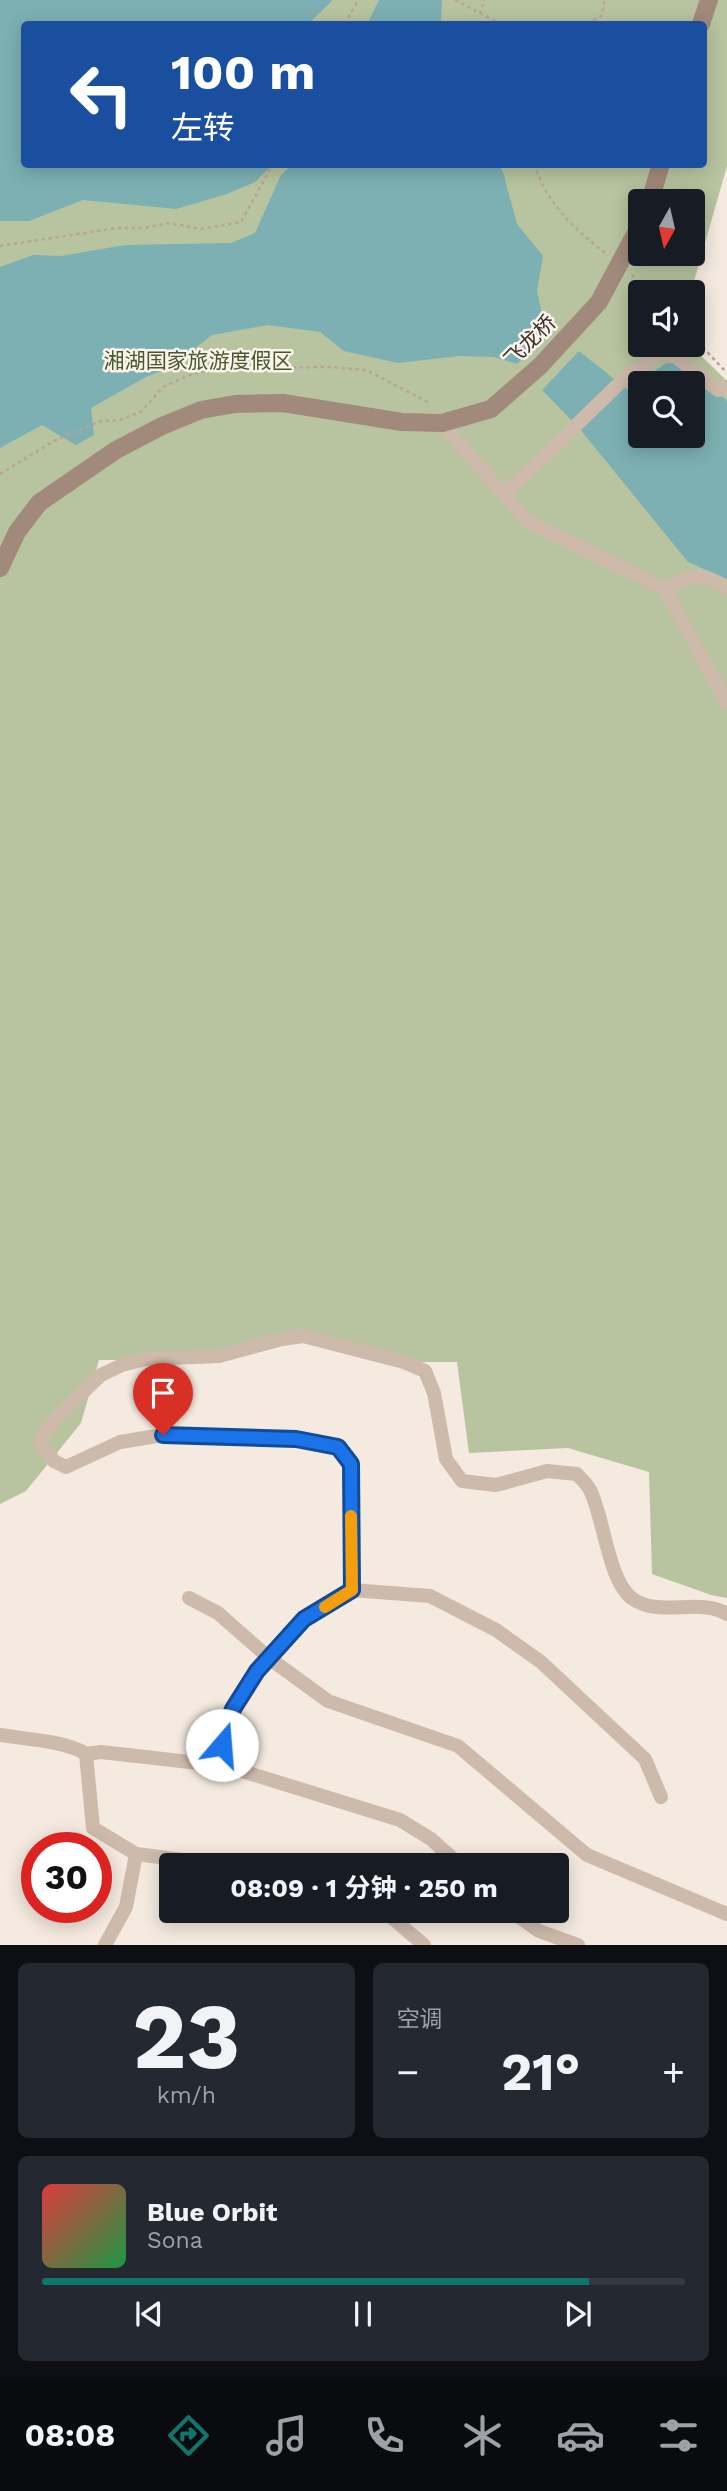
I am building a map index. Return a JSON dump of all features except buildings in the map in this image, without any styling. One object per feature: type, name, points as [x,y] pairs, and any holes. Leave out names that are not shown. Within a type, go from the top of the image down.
[{"type":"main road","points":[[702,21],[709,0]]},
{"type":"main road","points":[[654,189],[661,168]]},
{"type":"main road","name":"飞龙桥","points":[[442,423],[491,409],[540,366],[599,302],[628,249]]},
{"type":"main road","points":[[0,568],[17,532],[39,503],[116,450],[162,426],[201,410],[235,404],[283,403],[402,422],[442,423]]},
{"type":"street","points":[[505,495],[629,374],[639,370],[657,353],[671,353],[718,390],[727,387]]},
{"type":"street","points":[[442,423],[528,522],[664,588],[727,703]]},
{"type":"street","points":[[664,588],[692,576],[713,579],[727,588]]},
{"type":"street","points":[[352,1590],[351,1464],[338,1447],[296,1439],[163,1435],[120,1442],[66,1467],[54,1461],[41,1445],[41,1439],[54,1420],[101,1375],[122,1365],[145,1359],[219,1356],[303,1336],[316,1339],[404,1362],[425,1371],[435,1393],[446,1459],[462,1481],[496,1485],[547,1471],[577,1474],[590,1490],[615,1572],[631,1598],[652,1608],[698,1607],[727,1614]]},
{"type":"street","points":[[216,1763],[233,1709],[257,1671],[304,1619],[352,1590],[430,1596],[496,1630],[541,1662],[645,1759],[661,1797]]},
{"type":"street","points":[[189,1598],[218,1613],[269,1658],[328,1700],[458,1746],[587,1855],[727,1914]]},
{"type":"street","points":[[0,1735],[66,1747],[86,1754],[101,1752],[216,1763],[400,1820],[431,1839],[447,1853]]},
{"type":"street","points":[[86,1754],[93,1828],[135,1854],[159,1857]]},
{"type":"street","points":[[105,1945],[126,1907],[135,1854]]},
{"type":"street","points":[[398,1923],[424,1945]]},
{"type":"street","points":[[528,1923],[540,1931],[578,1945]]},
{"type":"path","points":[[347,21],[358,0]]},
{"type":"path","points":[[455,0],[495,21]]},
{"type":"path","points":[[480,14],[484,0]]},
{"type":"path","points":[[592,21],[601,16],[605,0]]},
{"type":"path","points":[[0,246],[117,228],[144,228],[169,223],[201,229],[241,222],[271,168]]},
{"type":"path","points":[[535,168],[540,182],[564,218],[637,280]]},
{"type":"path","points":[[705,350],[727,373]]},
{"type":"path","points":[[0,474],[54,442],[101,421],[120,420],[142,411],[163,387],[215,368],[267,366],[366,370],[426,401],[442,423]]},
{"type":"green space","name":"湘湖国家旅游度假区","points":[[0,0],[727,0],[727,166],[705,243],[705,189],[628,189],[628,266],[698,266],[694,280],[628,280],[628,357],[702,357],[727,381],[727,1598],[652,1574],[649,1472],[568,1448],[469,1453],[457,1362],[395,1362],[302,1331],[221,1360],[99,1360],[81,1423],[26,1491],[0,1504]]},
{"type":"water","points":[[0,0],[333,0],[311,21],[21,21],[21,168],[269,168],[255,182],[227,194],[176,209],[83,200],[29,221],[0,221]]},
{"type":"water","points":[[379,0],[442,0],[441,21],[368,21]]},
{"type":"water","points":[[289,168],[501,168],[517,224],[543,256],[537,290],[546,335],[517,364],[494,357],[459,356],[398,363],[344,351],[320,332],[268,325],[212,335],[172,366],[144,378],[91,408],[94,435],[76,445],[42,425],[0,448],[0,267],[33,255],[61,256],[125,245],[231,243],[255,233],[281,175]]},
{"type":"water","points":[[579,351],[628,390],[628,448],[705,448],[705,379],[727,401],[727,582],[720,576],[688,562],[579,428],[542,390]]},
{"type":"water","points":[[666,363],[690,364],[697,371],[655,371]]},
{"type":"slow traffic","points":[[325,1607],[352,1590],[351,1516]]},
{"type":"route","points":[[163,1435],[296,1439],[338,1447],[351,1464],[352,1590],[304,1619],[257,1671],[233,1709],[222,1745]]}]
